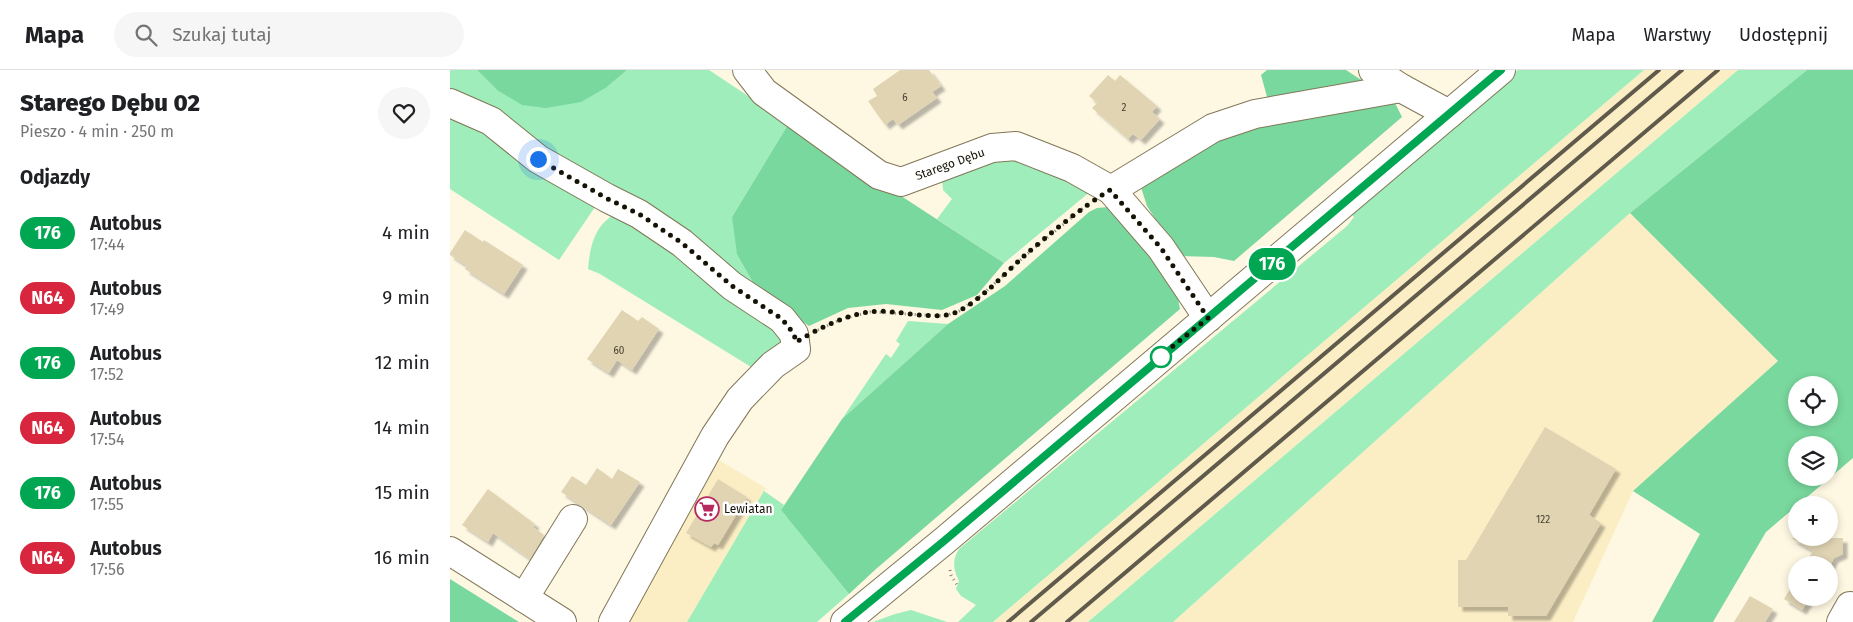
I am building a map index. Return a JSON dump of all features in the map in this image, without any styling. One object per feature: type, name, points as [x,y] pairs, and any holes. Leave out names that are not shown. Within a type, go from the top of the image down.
[{"type":"street","name":"Starego Dębu","points":[[747,70],[764,92],[879,175],[901,182],[992,148],[1016,146],[1072,168],[1110,190],[1161,248],[1208,318]]},
{"type":"street","points":[[1373,70],[1400,88],[1449,114]]},
{"type":"street","points":[[846,622],[1501,70]]},
{"type":"street","points":[[1110,190],[1213,128],[1255,114],[1400,88]]},
{"type":"street","points":[[450,102],[491,121],[538,159],[606,198],[639,214],[682,243],[732,286],[782,319],[794,334],[796,349],[772,365],[740,398],[720,428],[613,622]]},
{"type":"street","points":[[524,598],[573,519]]},
{"type":"street","points":[[450,551],[562,622]]},
{"type":"path","points":[[796,342],[842,319],[870,312],[944,316],[959,311],[983,294],[1026,255],[1094,200],[1110,190]]},
{"type":"shaded area","points":[[1644,70],[1738,70],[1088,622],[993,622]]},
{"type":"shaded area","points":[[1630,213],[1778,361],[1633,491],[1573,622],[1173,622]]},
{"type":"shaded area","points":[[712,456],[766,488],[687,622],[626,622]]},
{"type":"green space","points":[[450,70],[477,70],[497,90],[607,87],[627,70],[709,70],[789,123],[732,217],[758,291],[632,198],[450,92]]},
{"type":"green space","points":[[477,70],[627,70],[607,87],[581,102],[546,108],[522,105],[497,90]]},
{"type":"green space","points":[[1267,70],[1346,70],[1366,83],[1269,104],[1261,75]]},
{"type":"green space","points":[[1518,70],[1644,70],[993,622],[958,622],[976,605],[961,596],[956,589],[959,581],[955,572],[954,561],[959,549],[1347,226],[1354,217],[1350,213]]},
{"type":"green space","points":[[1738,70],[1807,70],[1630,213],[1173,622],[1088,622]]},
{"type":"green space","points":[[1807,70],[1853,70],[1853,458],[1838,471],[1838,436],[1788,436],[1788,486],[1820,486],[1808,496],[1788,496],[1788,513],[1766,532],[1713,622],[1652,622],[1700,534],[1633,491],[1778,361],[1630,213]]},
{"type":"green space","points":[[1392,97],[1402,117],[1234,261],[1214,257],[1179,256],[1147,206],[1139,181],[1230,128]]},
{"type":"green space","points":[[450,112],[479,125],[597,204],[559,260],[450,189]]},
{"type":"green space","points":[[789,123],[1004,263],[977,295],[942,310],[886,304],[848,308],[809,326],[758,291],[737,254],[732,217]]},
{"type":"green space","points":[[1013,155],[1091,191],[1004,263],[937,219],[952,199],[943,190],[942,179]]},
{"type":"green space","points":[[1108,207],[1150,253],[1177,294],[1180,309],[849,594],[781,510],[842,419],[948,324],[1005,286],[1089,212],[1097,208]]},
{"type":"green space","points":[[621,212],[780,326],[784,347],[756,370],[600,274],[588,269],[590,251],[600,227],[612,216]]},
{"type":"green space","points":[[908,321],[948,324],[842,419],[886,354],[891,358],[900,344],[896,341]]},
{"type":"green space","points":[[764,491],[784,505],[781,510],[849,594],[817,622],[687,622]]},
{"type":"green space","points":[[450,579],[519,622],[450,622]]},
{"type":"green space","points":[[911,610],[947,622],[873,622],[895,614]]},
{"type":"building","points":[[900,70],[929,70],[941,86],[932,92],[937,98],[898,125],[893,119],[885,125],[868,101],[877,96],[873,89]]},
{"type":"building","points":[[1108,75],[1115,81],[1120,75],[1157,106],[1152,112],[1160,119],[1141,140],[1133,134],[1128,139],[1092,108],[1097,103],[1089,96]]},
{"type":"building","points":[[465,230],[523,265],[504,294],[465,269],[467,266],[450,255]]},
{"type":"building","points":[[622,310],[638,321],[642,317],[659,329],[632,370],[617,360],[609,373],[587,359]]},
{"type":"building","points":[[1545,427],[1616,469],[1589,515],[1601,523],[1546,616],[1508,616],[1508,607],[1458,607],[1458,560],[1466,560]]},
{"type":"building","points":[[597,468],[612,479],[618,469],[640,482],[611,525],[561,492],[572,476],[586,485]]},
{"type":"building","points":[[718,479],[747,497],[718,545],[714,543],[711,547],[686,533]]},
{"type":"building","points":[[488,489],[535,524],[533,527],[544,535],[530,559],[493,533],[488,542],[462,525]]},
{"type":"building","points":[[1838,538],[1843,538],[1843,554],[1838,556],[1810,556],[1813,551],[1805,546],[1838,546]]},
{"type":"building","points":[[1788,592],[1788,601],[1784,599]]},
{"type":"building","points":[[1750,596],[1773,609],[1765,622],[1734,622]]},
{"type":"building","points":[[1795,606],[1805,606],[1802,610]]},
{"type":"railway","points":[[1008,622],[1659,70]]},
{"type":"railway","points":[[1031,622],[1682,70]]},
{"type":"railway","points":[[1067,622],[1718,70]]},
{"type":"bus line","name":"176","points":[[845,622],[944,541],[1158,358],[1220,308],[1501,70]]},
{"type":"place","name":"Lewiatan","points":[[707,509]]},
{"type":"route","points":[[538,159],[606,198],[639,214],[682,243],[732,286],[782,319],[790,327],[796,342],[842,319],[870,312],[944,316],[959,311],[983,294],[1026,255],[1094,200],[1110,190],[1161,248],[1208,318],[1158,358],[1161,357]]}]
